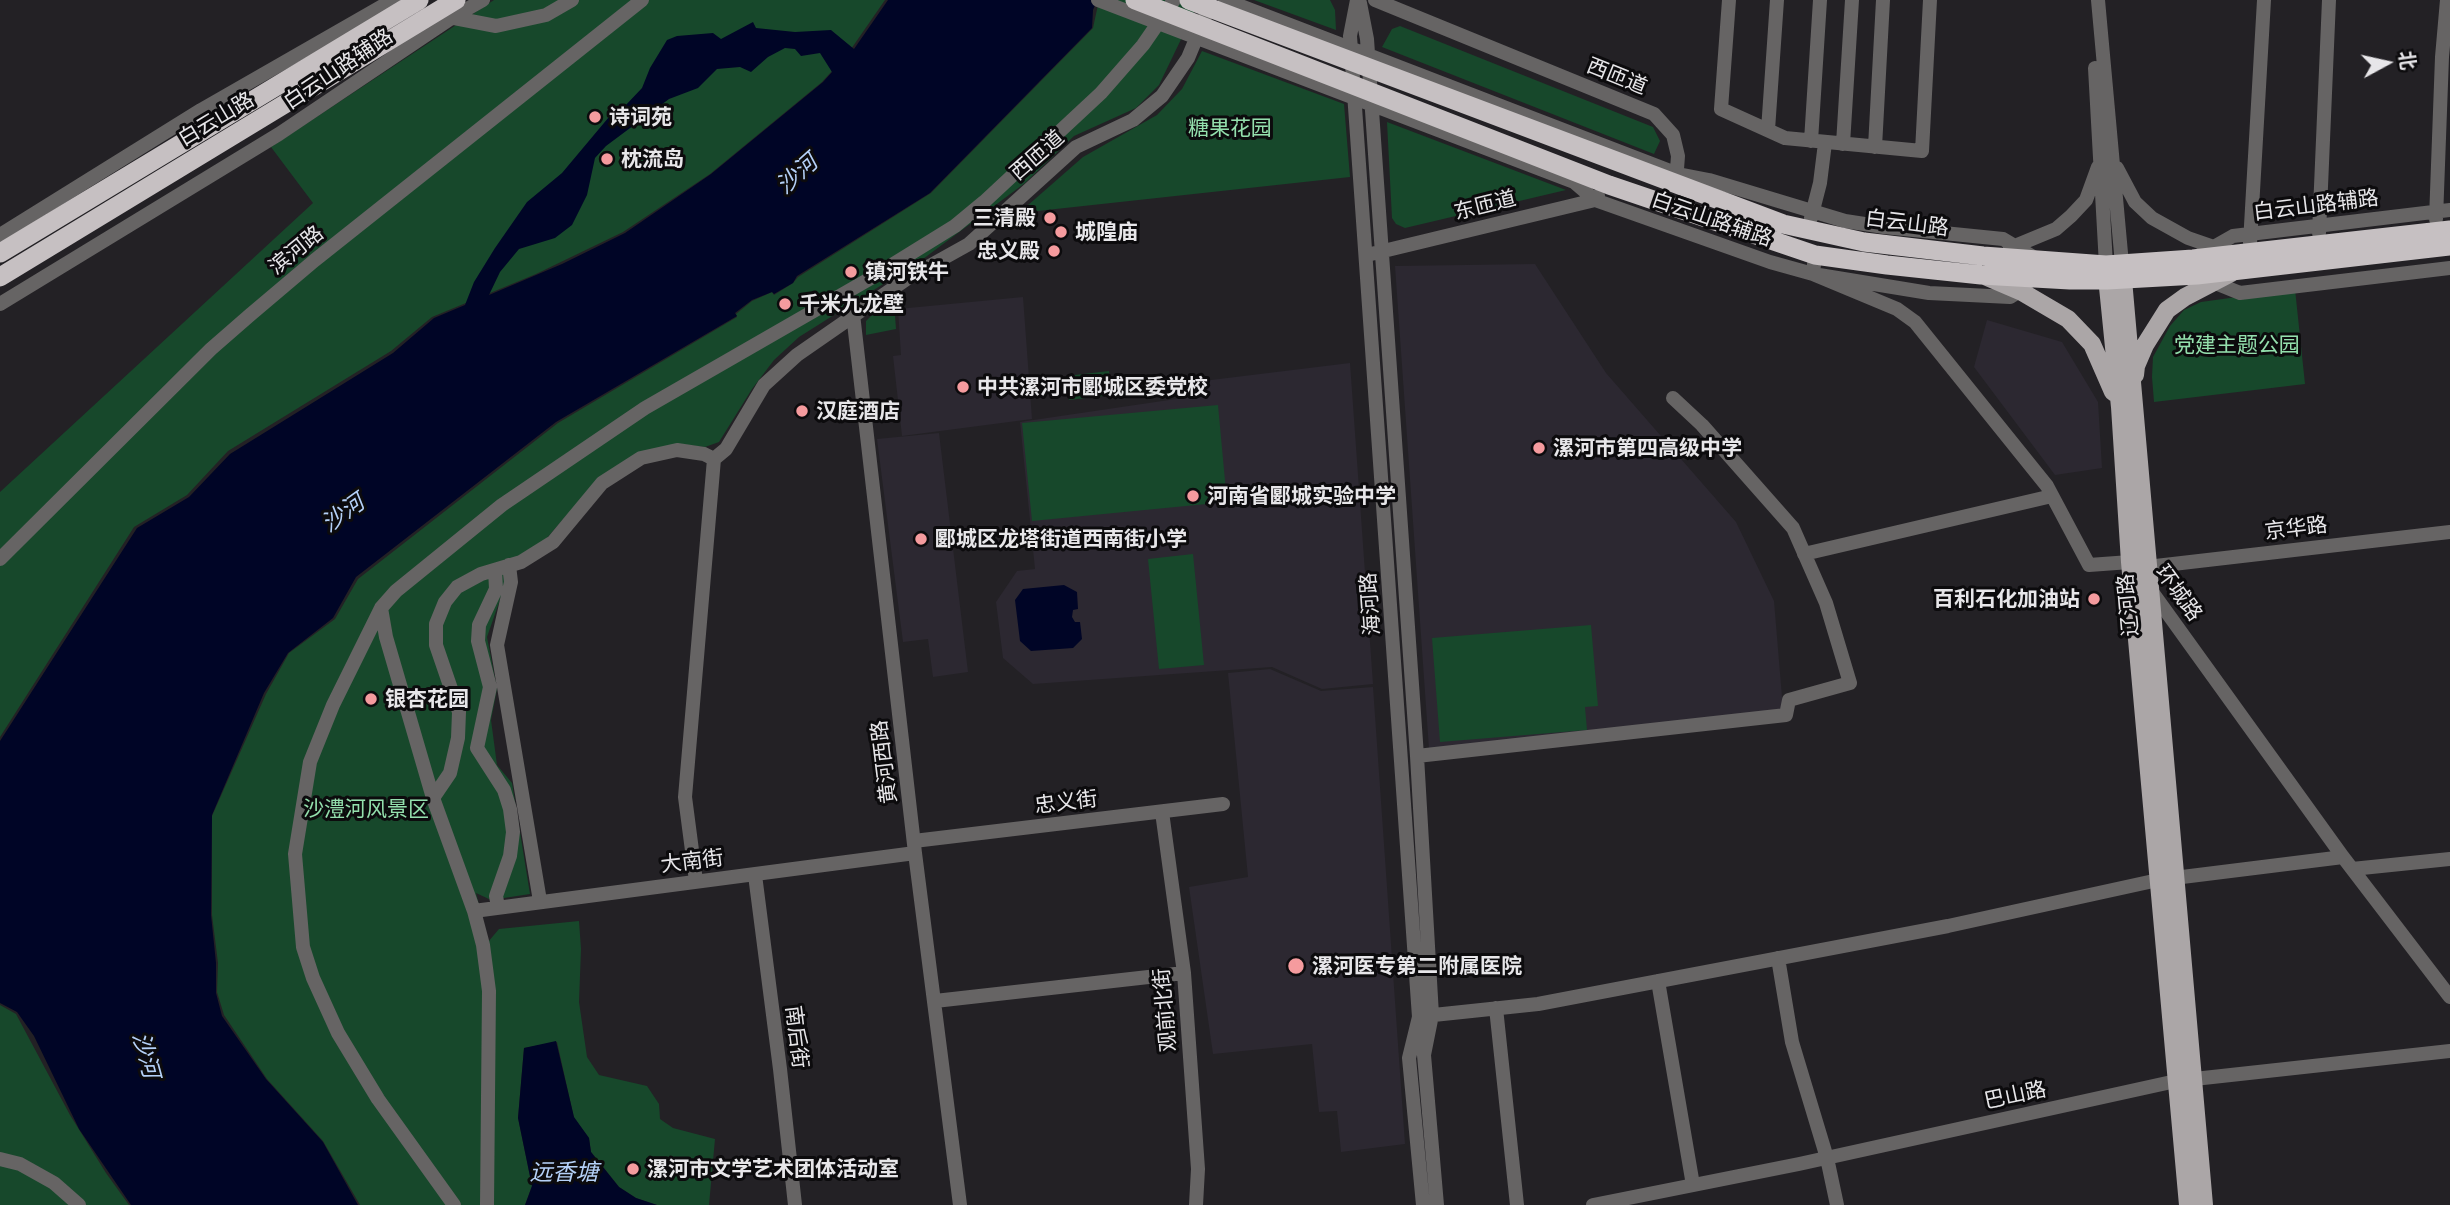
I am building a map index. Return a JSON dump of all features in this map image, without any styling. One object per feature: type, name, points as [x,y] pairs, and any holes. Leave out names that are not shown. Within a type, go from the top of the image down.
[{"type":"highway","name":"白云山路","points":[[0,253],[419,0]]},
{"type":"highway","points":[[1135,0],[1220,15]]},
{"type":"highway","points":[[1189,0],[1220,15]]},
{"type":"highway","name":"白云山路","points":[[0,277],[448,10]]},
{"type":"highway","name":"白云山路","points":[[1220,15],[1337,50],[1677,179],[1783,224],[1811,220],[1864,242],[1982,265]]},
{"type":"highway","name":"白云山路","points":[[1220,15],[1338,86],[1609,185],[1814,264],[1982,265],[2114,272],[2201,272],[2245,252],[2319,235],[2443,231]]},
{"type":"highway","name":"白云山路","points":[[2245,252],[2450,246]]},
{"type":"main road","points":[[2127,407],[2136,366],[2158,321],[2167,310],[2185,297],[2201,272],[2245,252]]},
{"type":"main road","points":[[1982,265],[2068,319],[2092,344],[2127,407]]},
{"type":"main road","name":"辽河路","points":[[2114,272],[2184,1081],[2188,1205]]},
{"type":"main road","name":"辽河路","points":[[2139,564],[2149,587],[2166,879]]},
{"type":"main road","name":"辽河路","points":[[2184,1081],[2204,1205]]},
{"type":"street","name":"白云山路辅路","points":[[0,235],[201,110],[393,0]]},
{"type":"street","name":"白云山路辅路","points":[[0,304],[279,134],[448,10],[483,0]]},
{"type":"street","points":[[448,10],[496,26],[546,15],[572,0]]},
{"type":"street","name":"滨河路","points":[[0,558],[211,349],[250,315],[315,260],[642,0]]},
{"type":"street","points":[[1098,0],[1220,15]]},
{"type":"street","points":[[454,1205],[378,1099],[338,1033],[313,978],[303,947],[295,855],[310,762],[333,705],[381,608],[396,591],[502,505],[645,408],[871,278],[955,226],[1101,93],[1143,45],[1174,0]]},
{"type":"street","name":"海河路","points":[[1358,0],[1367,39],[1417,756],[1424,1055],[1437,1205]]},
{"type":"street","name":"海河路","points":[[1358,0],[1350,36],[1402,758],[1425,1016],[1409,1058],[1423,1205]]},
{"type":"street","name":"西匝道","points":[[1376,0],[1654,114],[1673,135],[1678,156],[1677,179]]},
{"type":"street","points":[[1729,0],[1721,109],[1785,138],[1922,150],[1930,0]]},
{"type":"street","points":[[1768,130],[1777,0]]},
{"type":"street","points":[[1820,0],[1820,183],[1811,220],[1845,221],[1884,228],[2003,239],[2015,246],[2039,269]]},
{"type":"street","points":[[1843,145],[1852,0]]},
{"type":"street","points":[[1875,147],[1883,0]]},
{"type":"street","name":"辽河路","points":[[2092,0],[2107,162]]},
{"type":"street","name":"辽河路","points":[[2098,0],[2114,272]]},
{"type":"street","points":[[1982,265],[2015,246],[2056,229],[2086,200],[2107,162],[2135,202],[2151,218],[2168,229],[2211,247],[2245,252],[2264,0]]},
{"type":"street","points":[[2319,235],[2329,0]]},
{"type":"street","points":[[2443,231],[2442,57],[2447,0]]},
{"type":"street","name":"西匝道","points":[[714,459],[726,449],[765,386],[797,355],[908,278],[969,244],[1076,147],[1133,120],[1162,96],[1220,15]]},
{"type":"street","name":"白云山路辅路","points":[[1384,103],[1574,182],[1595,200],[1770,262],[1814,264],[1929,293],[2010,297],[2020,291],[2039,269]]},
{"type":"street","points":[[1595,200],[1609,185]]},
{"type":"street","name":"东匝道","points":[[1365,255],[1595,200]]},
{"type":"street","name":"白云山路辅路","points":[[2319,235],[2443,211]]},
{"type":"street","name":"白云山路辅路","points":[[2201,272],[2211,247],[2233,236],[2245,252]]},
{"type":"street","name":"环城路","points":[[1814,264],[1897,309],[1915,322],[2047,486],[2089,565],[2139,564]]},
{"type":"street","points":[[2201,272],[2240,293],[2450,268]]},
{"type":"street","name":"黄河西路","points":[[853,314],[960,1205]]},
{"type":"street","points":[[1417,756],[1786,715],[1789,700],[1850,683],[1826,603],[1793,528],[1702,425],[1673,398]]},
{"type":"street","points":[[433,798],[450,773],[458,738],[459,712],[436,645],[436,624],[445,602],[457,587],[481,574],[521,562],[553,542],[602,483],[641,458],[677,450],[704,454],[714,459],[685,797],[696,881]]},
{"type":"street","points":[[1804,554],[2052,496]]},
{"type":"street","name":"京华路","points":[[2139,564],[2450,532]]},
{"type":"street","points":[[502,567],[511,582],[497,645],[540,901]]},
{"type":"street","points":[[498,907],[496,896],[510,856],[513,832],[504,790],[477,747],[490,687],[478,641],[479,625],[496,589],[502,567]]},
{"type":"street","name":"环城路","points":[[2149,587],[2348,863],[2450,997]]},
{"type":"street","points":[[381,608],[386,637],[433,798],[474,911],[483,945],[489,991],[487,1205]]},
{"type":"street","points":[[367,636],[380,633],[386,637]]},
{"type":"street","name":"忠义街","points":[[915,847],[1223,804]]},
{"type":"street","name":"观前北街","points":[[1162,812],[1184,973],[1198,1169],[1196,1205]]},
{"type":"street","name":"大南街","points":[[474,911],[755,875],[915,847]]},
{"type":"street","points":[[1425,1016],[1538,1004],[1948,926],[2166,879],[2348,863],[2450,859]]},
{"type":"street","name":"南后街","points":[[755,875],[795,1205]]},
{"type":"street","points":[[1777,958],[1792,1042],[1837,1205]]},
{"type":"street","points":[[935,1001],[1184,973]]},
{"type":"street","points":[[1658,981],[1693,1185]]},
{"type":"street","points":[[1496,1008],[1517,1205]]},
{"type":"street","name":"巴山路","points":[[1593,1205],[2184,1081],[2450,1051]]},
{"type":"street","points":[[0,1159],[20,1164],[54,1183],[79,1205]]},
{"type":"shaded area","name":"漯河市第四高级中学","points":[[1535,264],[1606,373],[1736,522],[1774,601],[1783,709],[1429,749],[1395,266]]},
{"type":"shaded area","name":"中共漯河市郾城区委党校","points":[[1023,297],[1032,419],[902,436],[893,356],[901,355],[898,309]]},
{"type":"shaded area","points":[[1987,320],[2062,342],[2098,402],[2102,468],[2055,475],[1974,367]]},
{"type":"shaded area","name":"河南省郾城实验中学","points":[[1350,363],[1373,684],[1322,689],[1272,667],[1033,684],[1003,658],[996,602],[1017,571],[1035,569],[1020,422],[1203,395],[1203,381]]},
{"type":"shaded area","name":"郾城区龙塔街道西南街小学","points":[[939,433],[968,672],[933,677],[928,639],[903,642],[877,439]]},
{"type":"shaded area","name":"漯河医专第二附属医院","points":[[1270,669],[1321,691],[1373,687],[1405,1144],[1341,1152],[1337,1111],[1319,1112],[1312,1044],[1213,1054],[1189,887],[1248,877],[1228,673]]},
{"type":"green space","points":[[494,0],[885,0],[849,52],[822,82],[710,174],[623,232],[536,274],[432,317],[391,351],[228,451],[187,495],[134,527],[0,737],[0,492],[313,203],[271,147]]},
{"type":"green space","name":"沙澧河风景区","points":[[1099,0],[1200,0],[1159,85],[1136,108],[1074,136],[1025,183],[923,259],[799,337],[774,360],[752,389],[719,442],[705,447],[678,444],[640,453],[566,516],[546,539],[507,574],[487,637],[497,689],[491,720],[497,765],[512,783],[530,894],[491,900],[476,893],[488,942],[499,929],[579,921],[579,1002],[587,1057],[599,1075],[647,1086],[659,1104],[660,1119],[673,1128],[715,1139],[709,1205],[657,1205],[636,1198],[619,1187],[591,1152],[589,1138],[574,1118],[557,1042],[524,1048],[518,1118],[532,1186],[525,1205],[360,1205],[323,1141],[267,1079],[224,1015],[217,992],[218,963],[212,915],[212,816],[266,694],[289,653],[335,619],[358,579],[558,423],[737,317],[736,314],[752,301],[772,292],[774,295],[931,193],[1093,28]]},
{"type":"green space","points":[[1254,0],[1330,0],[1335,10],[1336,30]]},
{"type":"green space","points":[[1400,26],[1653,127],[1660,141],[1654,154],[1382,47],[1392,29]]},
{"type":"green space","name":"糖果花园","points":[[1202,51],[1344,104],[1350,177],[1019,213],[1083,157],[1157,115],[1182,89]]},
{"type":"green space","points":[[1387,122],[1566,190],[1405,228],[1396,224],[1392,218]]},
{"type":"green space","name":"党建主题公园","points":[[2295,289],[2305,384],[2154,402],[2153,357],[2170,326],[2184,310],[2201,302]]},
{"type":"green space","points":[[894,302],[896,329],[866,335],[866,321]]},
{"type":"green space","points":[[1109,371],[1112,395],[1069,400],[1066,376]]},
{"type":"green space","points":[[1218,405],[1227,502],[1032,521],[1022,423]]},
{"type":"green space","points":[[1193,554],[1204,665],[1159,669],[1148,559]]},
{"type":"green space","points":[[1591,625],[1598,706],[1585,707],[1587,730],[1440,742],[1432,638]]},
{"type":"green space","points":[[0,1005],[16,1014],[70,1115],[129,1205],[0,1205]]},
{"type":"water","name":"沙河","points":[[888,0],[1097,0],[1093,10],[1092,28],[930,193],[797,276],[793,283],[774,294],[772,292],[752,300],[735,313],[737,316],[556,422],[356,577],[333,618],[288,653],[264,693],[212,815],[211,915],[216,993],[222,1016],[266,1079],[323,1142],[358,1205],[131,1205],[79,1129],[34,1036],[17,1012],[0,1003],[0,741],[137,528],[189,497],[230,454],[393,353],[434,318],[465,305],[474,282],[527,202],[562,173],[614,111],[624,107],[642,88],[650,68],[667,40],[677,36],[713,33],[721,39],[753,22],[756,28],[795,32],[831,30],[854,49]],"holes":[[[785,48],[795,49],[801,56],[820,53],[832,72],[711,174],[625,233],[489,295],[500,272],[519,249],[555,238],[572,225],[587,195],[595,158],[606,146],[669,99],[698,88],[717,69],[740,67],[751,72],[768,57]]]},
{"type":"water","points":[[1064,585],[1077,592],[1078,609],[1073,610],[1072,617],[1075,622],[1080,622],[1082,639],[1073,648],[1031,651],[1020,641],[1015,600],[1023,589]]},
{"type":"water","name":"远香塘","points":[[556,1041],[574,1117],[589,1138],[591,1152],[619,1187],[636,1198],[657,1205],[525,1205],[532,1186],[518,1118],[524,1048]]},
{"type":"place","name":"诗词苑","points":[[595,117]]},
{"type":"place","name":"枕流岛","points":[[607,159]]},
{"type":"place","name":"三清殿","points":[[1050,218]]},
{"type":"place","name":"城隍庙","points":[[1061,232]]},
{"type":"place","name":"忠义殿","points":[[1054,251]]},
{"type":"place","name":"镇河铁牛","points":[[851,272]]},
{"type":"place","name":"千米九龙壁","points":[[785,304]]},
{"type":"place","name":"中共漯河市郾城区委党校","points":[[963,387]]},
{"type":"place","name":"汉庭酒店","points":[[802,411]]},
{"type":"place","name":"漯河市第四高级中学","points":[[1539,448]]},
{"type":"place","name":"河南省郾城实验中学","points":[[1193,496]]},
{"type":"place","name":"郾城区龙塔街道西南街小学","points":[[921,539]]},
{"type":"place","name":"百利石化加油站","points":[[2094,599]]},
{"type":"place","name":"银杏花园","points":[[371,699]]},
{"type":"place","name":"漯河医专第二附属医院","points":[[1296,966]]},
{"type":"place","name":"漯河市文学艺术团体活动室","points":[[633,1169]]}]
